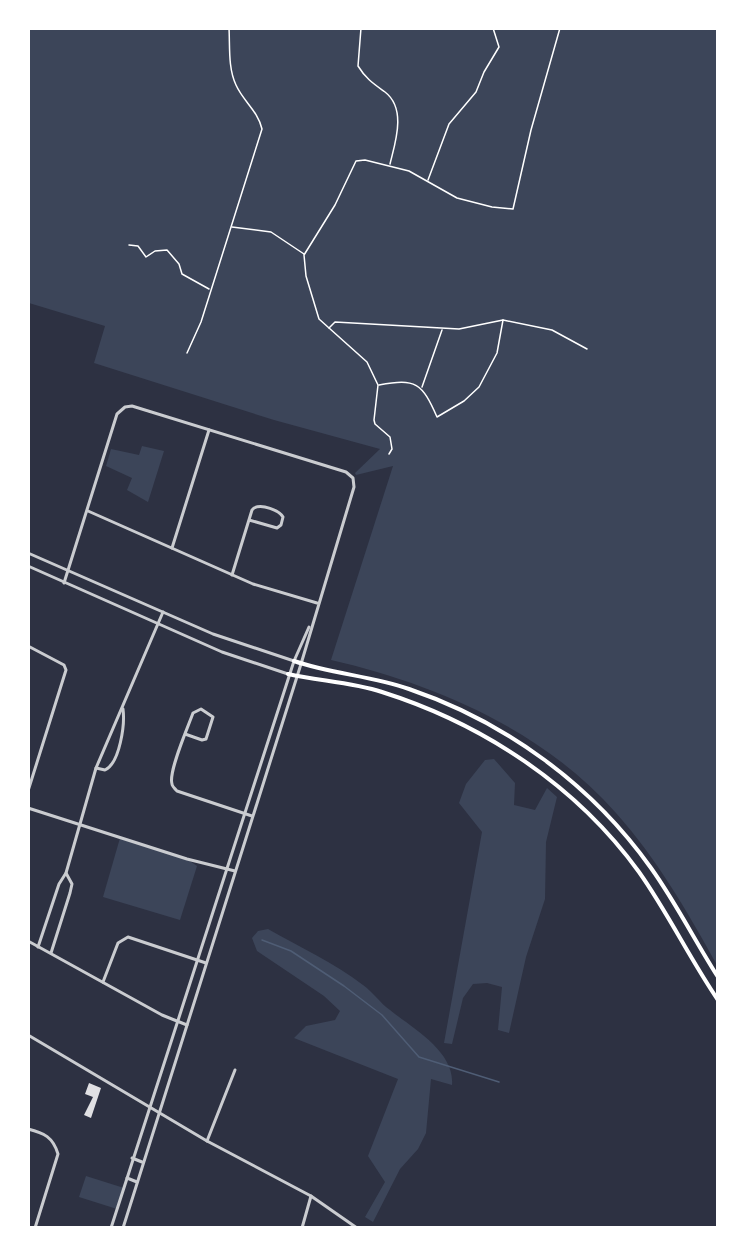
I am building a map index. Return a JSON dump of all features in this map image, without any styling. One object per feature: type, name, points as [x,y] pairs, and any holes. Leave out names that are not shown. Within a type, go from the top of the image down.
[{"type":"main road","points":[[294,661],[391,683],[427,695],[480,719],[543,759],[594,802],[633,844],[668,893],[717,977]]},
{"type":"main road","points":[[288,674],[369,688],[436,712],[509,750],[549,779],[589,815],[634,866],[717,1000]]},
{"type":"street","points":[[28,352],[28,358]]},
{"type":"street","points":[[64,583],[116,417],[123,408],[132,406],[209,429],[346,472],[353,477],[354,487],[318,603],[288,674],[179,1022],[111,1227]]},
{"type":"street","points":[[172,548],[209,429]]},
{"type":"street","points":[[231,575],[249,520],[254,508],[259,506],[278,512],[283,518],[281,525],[277,528],[249,520]]},
{"type":"street","points":[[88,511],[231,575],[318,603]]},
{"type":"street","points":[[28,553],[238,644],[294,661]]},
{"type":"street","points":[[28,566],[222,652],[288,674]]},
{"type":"street","points":[[39,947],[59,884],[66,873],[96,768],[164,612]]},
{"type":"street","points":[[123,1227],[301,664],[312,620]]},
{"type":"street","points":[[28,646],[64,664],[66,670],[28,791]]},
{"type":"street","points":[[96,768],[105,770],[110,766],[124,731],[123,707]]},
{"type":"street","points":[[185,734],[206,739],[213,717],[210,713],[196,711],[185,734],[172,775],[173,786],[177,791],[252,816]]},
{"type":"street","points":[[28,808],[235,871]]},
{"type":"street","points":[[51,954],[72,884],[66,873]]},
{"type":"street","points":[[103,982],[118,943],[128,937],[206,963]]},
{"type":"street","points":[[28,941],[187,1025]]},
{"type":"street","points":[[28,1035],[207,1141],[311,1196],[357,1227]]},
{"type":"street","points":[[207,1141],[235,1070]]},
{"type":"street","points":[[28,1129],[45,1134],[55,1144],[58,1154],[35,1227]]},
{"type":"street","points":[[132,1158],[142,1162]]},
{"type":"street","points":[[127,1178],[137,1182]]},
{"type":"street","points":[[302,1227],[311,1196]]},
{"type":"path","points":[[187,353],[201,322],[262,129],[259,117],[237,87],[232,73],[229,28]]},
{"type":"path","points":[[361,28],[358,66],[364,77],[387,93],[394,104],[398,120],[390,165]]},
{"type":"path","points":[[428,180],[449,124],[476,92],[484,72],[500,47],[493,28]]},
{"type":"path","points":[[388,454],[392,449],[390,437],[375,424],[374,420],[378,386],[367,362],[319,319],[306,276],[304,255],[335,205],[356,161],[390,165],[428,180],[458,198],[492,207],[513,209],[531,130],[560,28]]},
{"type":"path","points":[[231,227],[271,232],[304,255]]},
{"type":"path","points":[[129,244],[138,246],[146,257],[155,251],[167,250],[179,264],[182,274],[210,289]]},
{"type":"path","points":[[328,329],[334,322],[459,329],[503,320],[552,330],[587,349]]},
{"type":"path","points":[[378,386],[409,381],[422,388],[437,417],[472,395],[479,387],[497,352],[503,320]]},
{"type":"path","points":[[422,388],[442,329]]},
{"type":"shaded area","points":[[28,29],[717,29],[717,965],[671,886],[631,831],[587,784],[556,758],[522,735],[448,697],[410,682],[331,660],[393,466],[356,475],[355,473],[380,449],[274,420],[94,363],[105,326],[29,303]]},
{"type":"shaded area","points":[[142,446],[164,451],[148,502],[127,490],[132,478],[106,466],[111,449],[139,455]]},
{"type":"shaded area","points":[[494,759],[515,783],[514,805],[535,810],[547,788],[557,797],[546,842],[545,899],[526,957],[509,1033],[498,1030],[502,987],[487,983],[473,984],[463,998],[452,1044],[444,1043],[482,832],[459,803],[466,784],[485,760]]},
{"type":"shaded area","points":[[120,838],[187,859],[197,866],[180,920],[103,897]]},
{"type":"shaded area","points":[[268,929],[329,963],[367,988],[386,1007],[440,1051],[447,1061],[452,1085],[431,1079],[426,1133],[418,1149],[400,1169],[373,1222],[365,1217],[385,1182],[368,1156],[398,1079],[294,1038],[306,1026],[335,1020],[340,1011],[324,996],[257,951],[252,938],[258,931]]},
{"type":"shaded area","points":[[86,1176],[124,1188],[117,1209],[79,1197]]},
{"type":"building","points":[[89,1083],[101,1088],[91,1118],[84,1115],[93,1097],[85,1094]]},
{"type":"waterway","points":[[262,940],[291,951],[344,986],[382,1015],[419,1057],[499,1082]]}]
